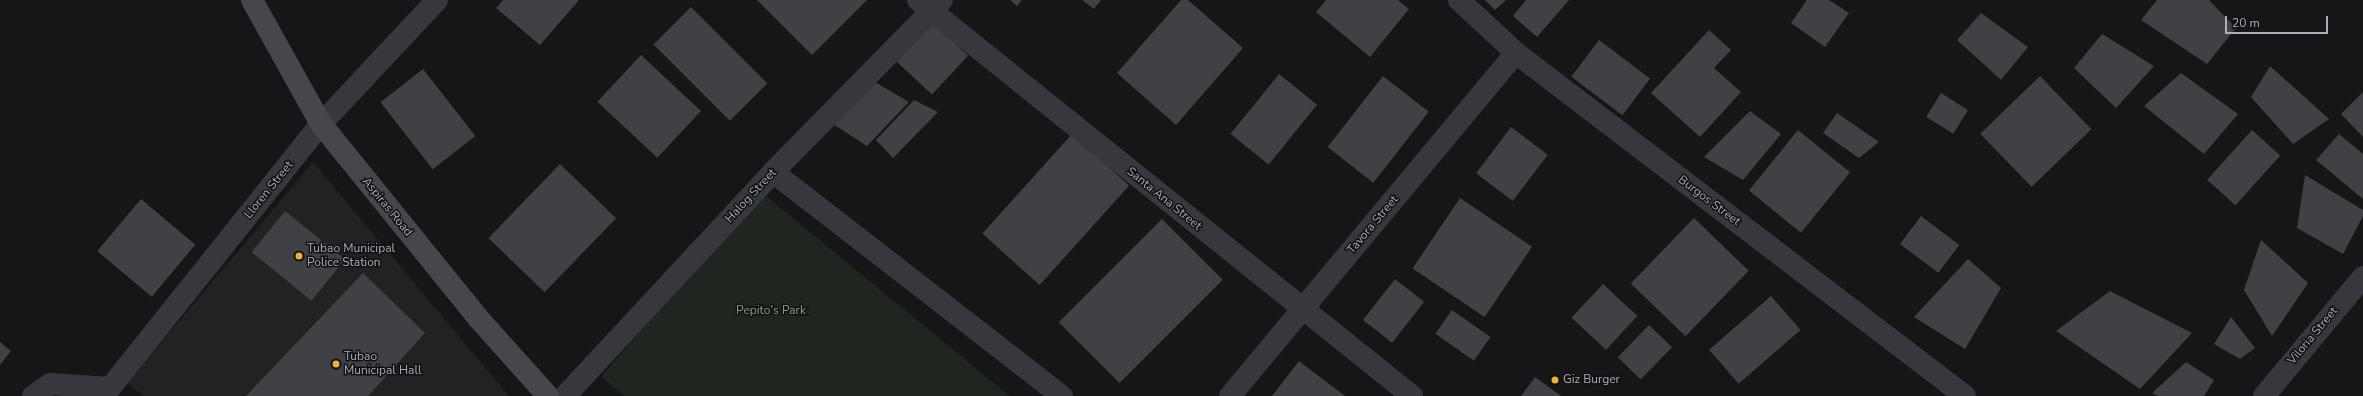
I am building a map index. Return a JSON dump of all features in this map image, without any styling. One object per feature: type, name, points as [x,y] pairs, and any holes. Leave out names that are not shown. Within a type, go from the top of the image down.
[{"type":"main road","name":"Aspiras Road","points":[[252,0],[320,124],[478,318],[548,396]]},
{"type":"street","name":"Lloren Street","points":[[116,392],[320,124],[437,0]]},
{"type":"street","name":"Burgos Street","points":[[1459,0],[1516,53],[1965,396]]},
{"type":"street","name":"Halog Street","points":[[565,396],[772,172],[931,4]]},
{"type":"street","name":"Santa Ana Street","points":[[931,4],[1302,311],[1412,396]]},
{"type":"street","name":"Tavora Street","points":[[1230,396],[1516,53]]},
{"type":"street","points":[[772,172],[1062,396]]},
{"type":"street","name":"Viloria Street","points":[[2264,396],[2363,277]]},
{"type":"street","points":[[32,396],[50,384],[116,392]]},
{"type":"shaded area","points":[[313,162],[509,396],[144,396],[127,383]]},
{"type":"green space","name":"Pepito's Park","points":[[761,192],[1010,396],[625,396],[601,377]]},
{"type":"building","points":[[503,0],[579,0],[540,45],[496,8]]},
{"type":"building","points":[[757,0],[867,0],[812,55]]},
{"type":"building","points":[[1010,0],[1022,0],[1017,6]]},
{"type":"building","points":[[1082,0],[1101,0],[1094,9]]},
{"type":"building","points":[[1181,0],[1188,0],[1243,48],[1176,125],[1117,73]]},
{"type":"building","points":[[1326,0],[1398,0],[1409,9],[1370,57],[1316,12]]},
{"type":"building","points":[[1485,0],[1506,0],[1495,10]]},
{"type":"building","points":[[1526,0],[1569,0],[1537,37],[1513,16]]},
{"type":"building","points":[[1807,0],[1829,0],[1849,13],[1825,47],[1791,23]]},
{"type":"building","points":[[2157,0],[2209,0],[2236,28],[2207,64],[2141,20]]},
{"type":"building","points":[[691,7],[767,83],[730,121],[654,44]]},
{"type":"building","points":[[1981,13],[2028,47],[2001,80],[1957,40]]},
{"type":"building","points":[[933,23],[968,56],[932,94],[897,62]]},
{"type":"building","points":[[1709,30],[1731,50],[1714,68],[1741,92],[1700,137],[1651,93]]},
{"type":"building","points":[[2102,34],[2154,66],[2116,108],[2074,68]]},
{"type":"building","points":[[1599,40],[1650,79],[1622,115],[1571,77]]},
{"type":"building","points":[[641,55],[701,111],[657,158],[597,102]]},
{"type":"building","points":[[2270,66],[2329,119],[2293,144],[2251,97]]},
{"type":"building","points":[[423,69],[475,136],[433,169],[380,102]]},
{"type":"building","points":[[2181,73],[2238,114],[2204,154],[2144,106]]},
{"type":"building","points":[[1279,74],[1317,105],[1269,165],[1231,134]]},
{"type":"building","points":[[1383,76],[1429,112],[1373,183],[1328,147]]},
{"type":"building","points":[[2040,76],[2091,129],[2032,187],[1980,134]]},
{"type":"building","points":[[873,81],[909,102],[867,146],[833,124]]},
{"type":"building","points":[[2363,92],[2363,137],[2341,114]]},
{"type":"building","points":[[1941,93],[1968,110],[1953,134],[1926,117]]},
{"type":"building","points":[[914,100],[938,112],[893,158],[876,140]]},
{"type":"building","points":[[1750,111],[1781,134],[1743,180],[1704,157]]},
{"type":"building","points":[[1837,113],[1879,142],[1859,158],[1823,133]]},
{"type":"building","points":[[1511,127],[1548,155],[1513,201],[1476,173]]},
{"type":"building","points":[[1798,130],[1850,172],[1801,233],[1749,191]]},
{"type":"building","points":[[2252,130],[2280,155],[2235,205],[2207,180]]},
{"type":"building","points":[[1072,134],[1129,186],[1040,285],[982,234]]},
{"type":"building","points":[[2339,134],[2363,154],[2363,199],[2316,160]]},
{"type":"building","points":[[560,164],[616,218],[545,292],[488,238]]},
{"type":"building","points":[[2305,175],[2363,210],[2363,216],[2343,254],[2297,228]]},
{"type":"building","points":[[1460,198],[1532,247],[1485,317],[1412,268]]},
{"type":"building","points":[[141,199],[195,245],[152,297],[97,251]]},
{"type":"building","name":"Tubao Municipal Police Station","points":[[285,211],[345,259],[311,301],[252,252]]},
{"type":"building","points":[[1921,216],[1959,245],[1938,273],[1900,244]]},
{"type":"building","points":[[1694,218],[1749,271],[1685,336],[1631,283]]},
{"type":"building","points":[[1162,219],[1223,280],[1120,383],[1059,322]]},
{"type":"building","points":[[2261,240],[2308,283],[2272,336],[2244,290]]},
{"type":"building","points":[[1968,259],[2001,288],[1965,349],[1914,317]]},
{"type":"building","name":"Tubao Municipal Hall","points":[[363,273],[425,333],[368,396],[246,396]]},
{"type":"building","points":[[1395,279],[1424,302],[1392,343],[1363,320]]},
{"type":"building","points":[[1603,284],[1637,316],[1606,350],[1572,318]]},
{"type":"building","points":[[2110,291],[2192,333],[2140,389],[2056,331]]},
{"type":"building","points":[[1771,296],[1801,330],[1739,384],[1709,350]]},
{"type":"building","points":[[1452,310],[1491,337],[1474,361],[1435,334]]},
{"type":"building","points":[[2231,317],[2255,348],[2240,359],[2214,344]]},
{"type":"building","points":[[1649,325],[1672,347],[1641,380],[1618,357]]},
{"type":"building","points":[[0,342],[11,351],[0,365]]},
{"type":"building","points":[[1299,361],[1345,396],[1272,396]]},
{"type":"building","points":[[2186,362],[2214,380],[2204,396],[2158,396],[2152,393]]},
{"type":"building","points":[[1535,377],[1561,396],[1521,396]]},
{"type":"place","name":"Tubao Municipal Police Station","points":[[299,256]]},
{"type":"place","name":"Tubao Municipal Hall","points":[[336,364]]},
{"type":"place","name":"Giz Burger","points":[[1555,380]]}]
